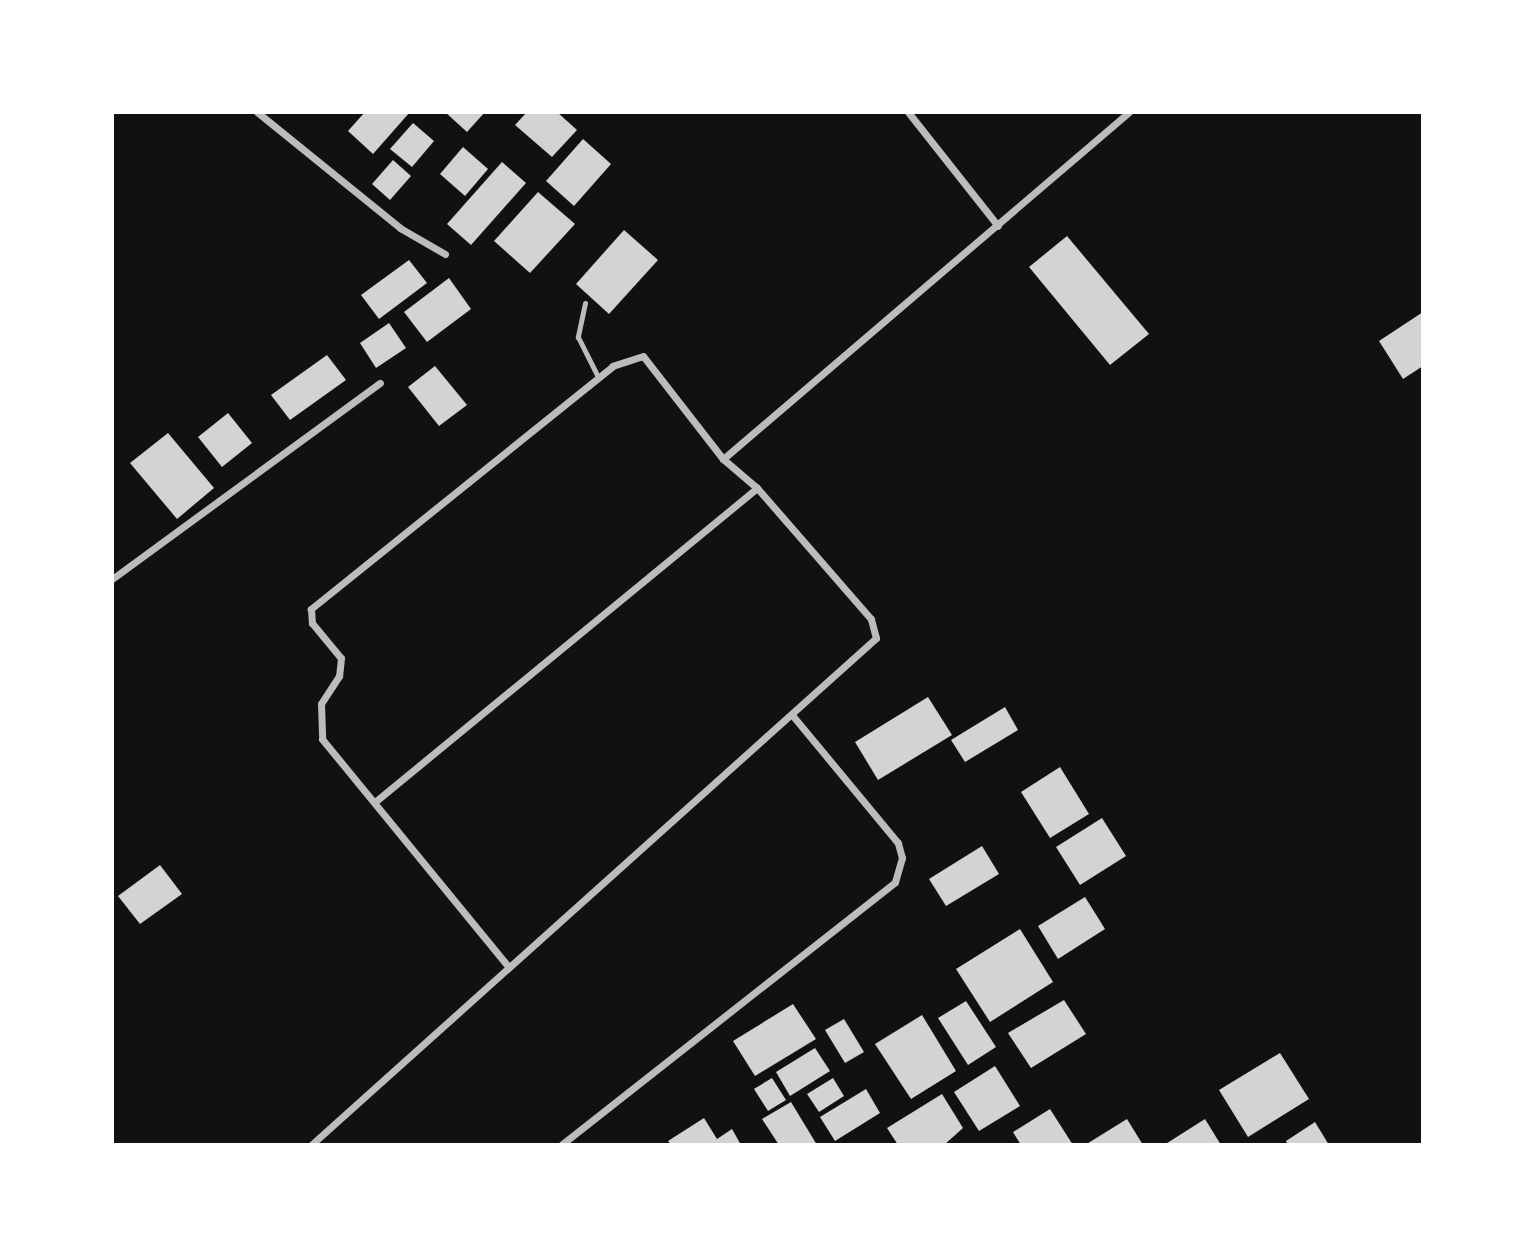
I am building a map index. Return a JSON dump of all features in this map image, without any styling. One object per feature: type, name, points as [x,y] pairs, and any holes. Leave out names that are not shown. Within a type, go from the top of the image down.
[{"type":"street","points":[[257,112],[400,228],[445,254]]},
{"type":"street","points":[[908,112],[998,226]]},
{"type":"street","points":[[723,459],[1129,112]]},
{"type":"street","points":[[311,1145],[508,966],[864,653],[877,631],[757,488],[723,459],[650,359],[632,355],[598,377],[313,603],[312,623],[341,658],[339,676],[321,704],[322,738],[508,966]]},
{"type":"street","points":[[112,579],[380,383]]},
{"type":"street","points":[[376,801],[757,488]]},
{"type":"street","points":[[561,1145],[894,882],[902,859],[898,843],[793,716]]},
{"type":"lane","points":[[585,303],[578,337],[598,377]]},
{"type":"building","points":[[365,112],[410,112],[373,154],[348,131]]},
{"type":"building","points":[[445,112],[485,112],[467,132]]},
{"type":"building","points":[[527,112],[557,112],[577,130],[552,157],[515,125]]},
{"type":"building","points":[[413,123],[434,141],[412,167],[390,149]]},
{"type":"building","points":[[583,139],[611,164],[574,206],[546,181]]},
{"type":"building","points":[[463,147],[488,169],[465,196],[440,174]]},
{"type":"building","points":[[393,160],[411,176],[390,200],[372,184]]},
{"type":"building","points":[[502,162],[526,183],[471,245],[447,224]]},
{"type":"building","points":[[538,192],[575,224],[530,273],[494,241]]},
{"type":"building","points":[[624,230],[658,260],[609,314],[576,284]]},
{"type":"building","points":[[1067,236],[1149,334],[1110,365],[1029,267]]},
{"type":"building","points":[[409,260],[427,283],[379,319],[361,295]]},
{"type":"building","points":[[449,278],[471,309],[427,342],[404,312]]},
{"type":"building","points":[[1423,312],[1423,366],[1403,379],[1379,341]]},
{"type":"building","points":[[389,323],[406,348],[376,368],[360,343]]},
{"type":"building","points":[[327,355],[346,380],[290,420],[271,395]]},
{"type":"building","points":[[435,366],[467,405],[439,426],[408,387]]},
{"type":"building","points":[[228,413],[252,443],[222,467],[198,437]]},
{"type":"building","points":[[168,433],[214,488],[177,519],[130,463]]},
{"type":"building","points":[[928,697],[952,735],[878,780],[855,742]]},
{"type":"building","points":[[1005,707],[1018,730],[965,762],[951,740]]},
{"type":"building","points":[[1060,767],[1089,814],[1050,838],[1021,792]]},
{"type":"building","points":[[1102,818],[1126,856],[1080,885],[1056,847]]},
{"type":"building","points":[[982,846],[999,874],[946,906],[929,879]]},
{"type":"building","points":[[160,865],[182,894],[140,924],[118,896]]},
{"type":"building","points":[[1085,897],[1105,929],[1058,959],[1038,926]]},
{"type":"building","points":[[1020,929],[1053,982],[990,1022],[956,969]]},
{"type":"building","points":[[1064,1000],[1086,1034],[1031,1068],[1008,1033]]},
{"type":"building","points":[[966,1001],[996,1047],[968,1065],[938,1018]]},
{"type":"building","points":[[793,1004],[816,1039],[755,1076],[733,1041]]},
{"type":"building","points":[[922,1015],[956,1071],[911,1099],[875,1044]]},
{"type":"building","points":[[844,1019],[864,1052],[845,1063],[825,1030]]},
{"type":"building","points":[[815,1048],[830,1071],[790,1096],[776,1072]]},
{"type":"building","points":[[1280,1053],[1309,1099],[1248,1137],[1219,1090]]},
{"type":"building","points":[[995,1066],[1020,1106],[979,1131],[954,1092]]},
{"type":"building","points":[[772,1078],[786,1100],[768,1111],[754,1089]]},
{"type":"building","points":[[833,1078],[844,1096],[819,1112],[807,1094]]},
{"type":"building","points":[[866,1089],[880,1113],[835,1141],[820,1117]]},
{"type":"building","points":[[942,1094],[963,1128],[944,1145],[898,1145],[887,1128]]},
{"type":"building","points":[[791,1102],[817,1145],[779,1145],[762,1119]]},
{"type":"building","points":[[1050,1109],[1073,1145],[1021,1145],[1013,1132]]},
{"type":"building","points":[[704,1118],[717,1139],[732,1129],[741,1145],[671,1145],[668,1141]]},
{"type":"building","points":[[1127,1119],[1143,1145],[1085,1145]]},
{"type":"building","points":[[1205,1119],[1221,1145],[1164,1145]]},
{"type":"building","points":[[1315,1122],[1329,1145],[1288,1145],[1286,1141]]}]
